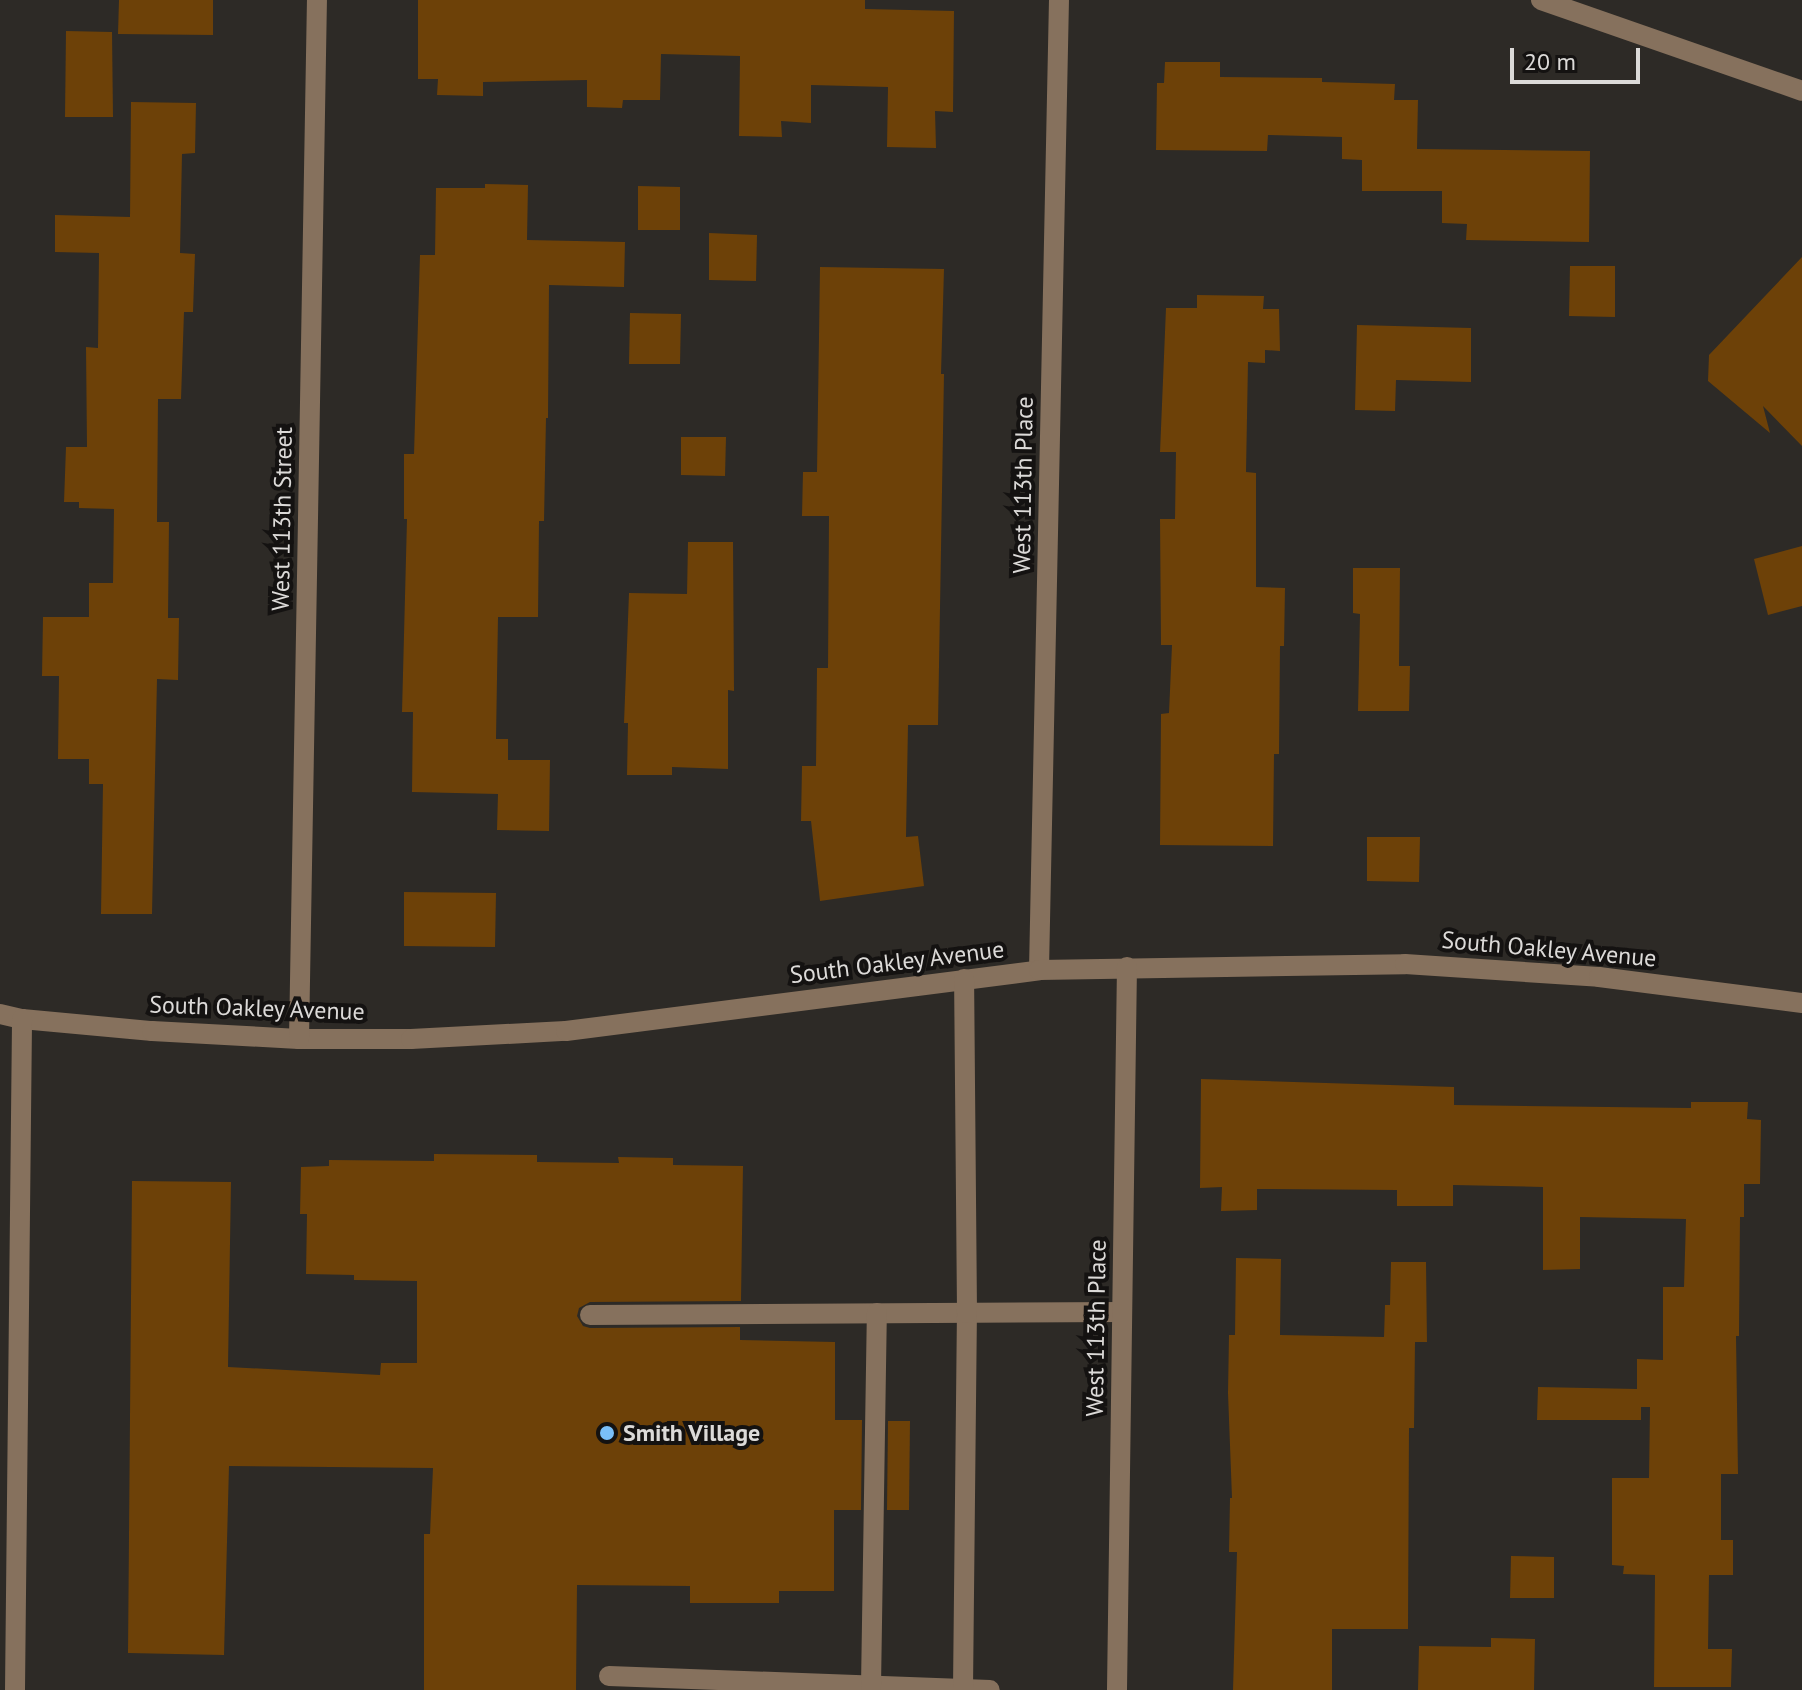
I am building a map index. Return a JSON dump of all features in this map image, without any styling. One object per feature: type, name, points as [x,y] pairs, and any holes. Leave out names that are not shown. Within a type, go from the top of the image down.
[{"type":"street","name":"West 113th Street","points":[[299,1039],[317,0]]},
{"type":"street","name":"West 113th Place","points":[[1039,970],[1059,0]]},
{"type":"street","points":[[1541,0],[1802,91]]},
{"type":"street","name":"South Oakley Avenue","points":[[0,1014],[22,1019],[299,1039],[411,1039],[566,1031],[1039,970],[1405,964],[1599,977],[1802,1003]]},
{"type":"street","name":"West 113th Place","points":[[1117,1690],[1127,967]]},
{"type":"street","points":[[963,1689],[967,1313],[964,979]]},
{"type":"street","points":[[15,1690],[22,1019]]},
{"type":"street","points":[[590,1315],[1122,1312]]},
{"type":"street","points":[[871,1686],[877,1313]]},
{"type":"street","points":[[609,1676],[990,1690]]},
{"type":"building","points":[[119,0],[213,0],[213,35],[118,34]]},
{"type":"building","points":[[418,0],[865,0],[865,9],[954,11],[953,112],[935,111],[936,148],[887,147],[888,87],[811,85],[811,123],[781,121],[782,137],[739,136],[740,56],[661,54],[660,100],[623,100],[622,108],[587,107],[587,80],[483,82],[483,96],[437,95],[438,79],[418,79]]},
{"type":"building","points":[[66,31],[112,32],[113,117],[65,117]]},
{"type":"building","points":[[1165,62],[1220,62],[1220,77],[1322,78],[1322,82],[1395,84],[1394,100],[1418,100],[1417,149],[1590,151],[1589,242],[1466,240],[1467,224],[1442,223],[1442,191],[1362,191],[1362,160],[1342,159],[1342,137],[1268,135],[1267,151],[1156,150],[1157,83],[1164,83]]},
{"type":"building","points":[[131,102],[196,103],[195,153],[182,154],[180,253],[195,254],[193,312],[184,312],[181,399],[158,399],[157,522],[169,522],[168,618],[179,618],[178,680],[157,679],[152,914],[101,914],[103,784],[89,784],[89,759],[58,759],[59,676],[42,676],[43,617],[89,617],[89,583],[113,583],[114,509],[79,508],[79,502],[64,502],[66,447],[87,447],[86,347],[98,348],[99,253],[55,252],[55,215],[130,217]]},
{"type":"building","points":[[485,184],[528,185],[527,240],[625,242],[624,287],[549,285],[548,418],[544,521],[539,521],[538,617],[498,617],[496,739],[508,739],[508,760],[550,760],[549,831],[497,830],[498,794],[412,792],[413,712],[402,712],[407,519],[404,519],[404,454],[414,454],[420,255],[435,255],[436,188],[485,188]]},
{"type":"building","points":[[638,186],[680,187],[680,230],[638,230]]},
{"type":"building","points":[[709,233],[757,235],[756,281],[709,280]]},
{"type":"building","points":[[1802,257],[1802,446],[1763,406],[1770,433],[1708,381],[1709,355]]},
{"type":"building","points":[[1570,266],[1615,266],[1615,317],[1569,316]]},
{"type":"building","points":[[820,267],[944,269],[941,374],[944,374],[938,725],[908,725],[906,837],[918,836],[924,886],[820,901],[811,821],[801,821],[802,766],[816,766],[817,668],[828,668],[829,516],[802,516],[803,472],[817,472]]},
{"type":"building","points":[[1197,295],[1264,296],[1263,309],[1279,309],[1280,351],[1265,350],[1265,363],[1248,362],[1246,472],[1256,473],[1256,587],[1285,588],[1284,646],[1280,646],[1279,754],[1274,754],[1273,846],[1160,845],[1161,714],[1169,713],[1172,645],[1161,645],[1160,519],[1175,519],[1176,452],[1160,452],[1166,308],[1197,308]]},
{"type":"building","points":[[630,313],[681,314],[680,364],[629,364]]},
{"type":"building","points":[[1357,325],[1471,328],[1471,382],[1396,380],[1395,411],[1355,410]]},
{"type":"building","points":[[681,437],[726,437],[725,476],[681,475]]},
{"type":"building","points":[[688,542],[733,542],[734,691],[728,690],[728,769],[672,767],[672,775],[627,775],[628,723],[624,723],[629,593],[687,594]]},
{"type":"building","points":[[1802,546],[1802,606],[1768,615],[1754,559]]},
{"type":"building","points":[[1353,568],[1400,568],[1399,666],[1410,666],[1409,711],[1358,711],[1360,614],[1353,613]]},
{"type":"building","points":[[1367,837],[1420,837],[1419,882],[1367,881]]},
{"type":"building","points":[[404,892],[496,893],[495,947],[404,946]]},
{"type":"building","points":[[1201,1079],[1454,1087],[1454,1105],[1691,1108],[1691,1102],[1748,1102],[1747,1119],[1761,1120],[1760,1184],[1744,1184],[1744,1217],[1740,1217],[1739,1336],[1736,1336],[1738,1474],[1721,1474],[1721,1540],[1733,1540],[1733,1575],[1709,1575],[1708,1649],[1732,1649],[1731,1687],[1654,1687],[1655,1575],[1623,1574],[1624,1566],[1612,1565],[1612,1478],[1649,1478],[1650,1407],[1641,1407],[1641,1420],[1537,1420],[1538,1387],[1637,1389],[1637,1359],[1663,1360],[1663,1287],[1684,1287],[1686,1219],[1580,1217],[1580,1269],[1543,1270],[1543,1187],[1453,1185],[1453,1206],[1397,1206],[1397,1190],[1257,1189],[1257,1210],[1221,1211],[1222,1187],[1200,1188]]},
{"type":"building","name":"Smith Village","points":[[434,1154],[537,1155],[537,1162],[619,1163],[618,1157],[673,1158],[673,1165],[743,1166],[741,1301],[590,1302],[579,1308],[577,1316],[583,1326],[590,1328],[740,1327],[740,1340],[835,1342],[835,1420],[862,1420],[861,1510],[834,1510],[834,1591],[779,1591],[779,1603],[690,1603],[690,1586],[577,1585],[576,1690],[424,1690],[424,1534],[430,1534],[433,1468],[229,1466],[224,1655],[128,1653],[132,1181],[231,1182],[228,1367],[380,1375],[381,1363],[417,1363],[417,1281],[354,1280],[354,1275],[306,1274],[307,1214],[300,1214],[301,1167],[329,1166],[329,1160],[434,1161]]},
{"type":"building","points":[[1236,1258],[1281,1259],[1280,1335],[1384,1337],[1385,1305],[1390,1305],[1391,1262],[1426,1262],[1427,1342],[1415,1342],[1414,1428],[1409,1428],[1408,1629],[1332,1629],[1332,1690],[1233,1690],[1237,1552],[1229,1552],[1232,1498],[1228,1393],[1229,1335],[1235,1335]]},
{"type":"building","points":[[888,1421],[910,1421],[909,1510],[887,1510]]},
{"type":"building","points":[[1511,1556],[1554,1557],[1554,1598],[1510,1598]]},
{"type":"building","points":[[1491,1638],[1535,1639],[1534,1690],[1418,1690],[1419,1646],[1491,1647]]},
{"type":"place","name":"Smith Village","points":[[607,1433]]}]
